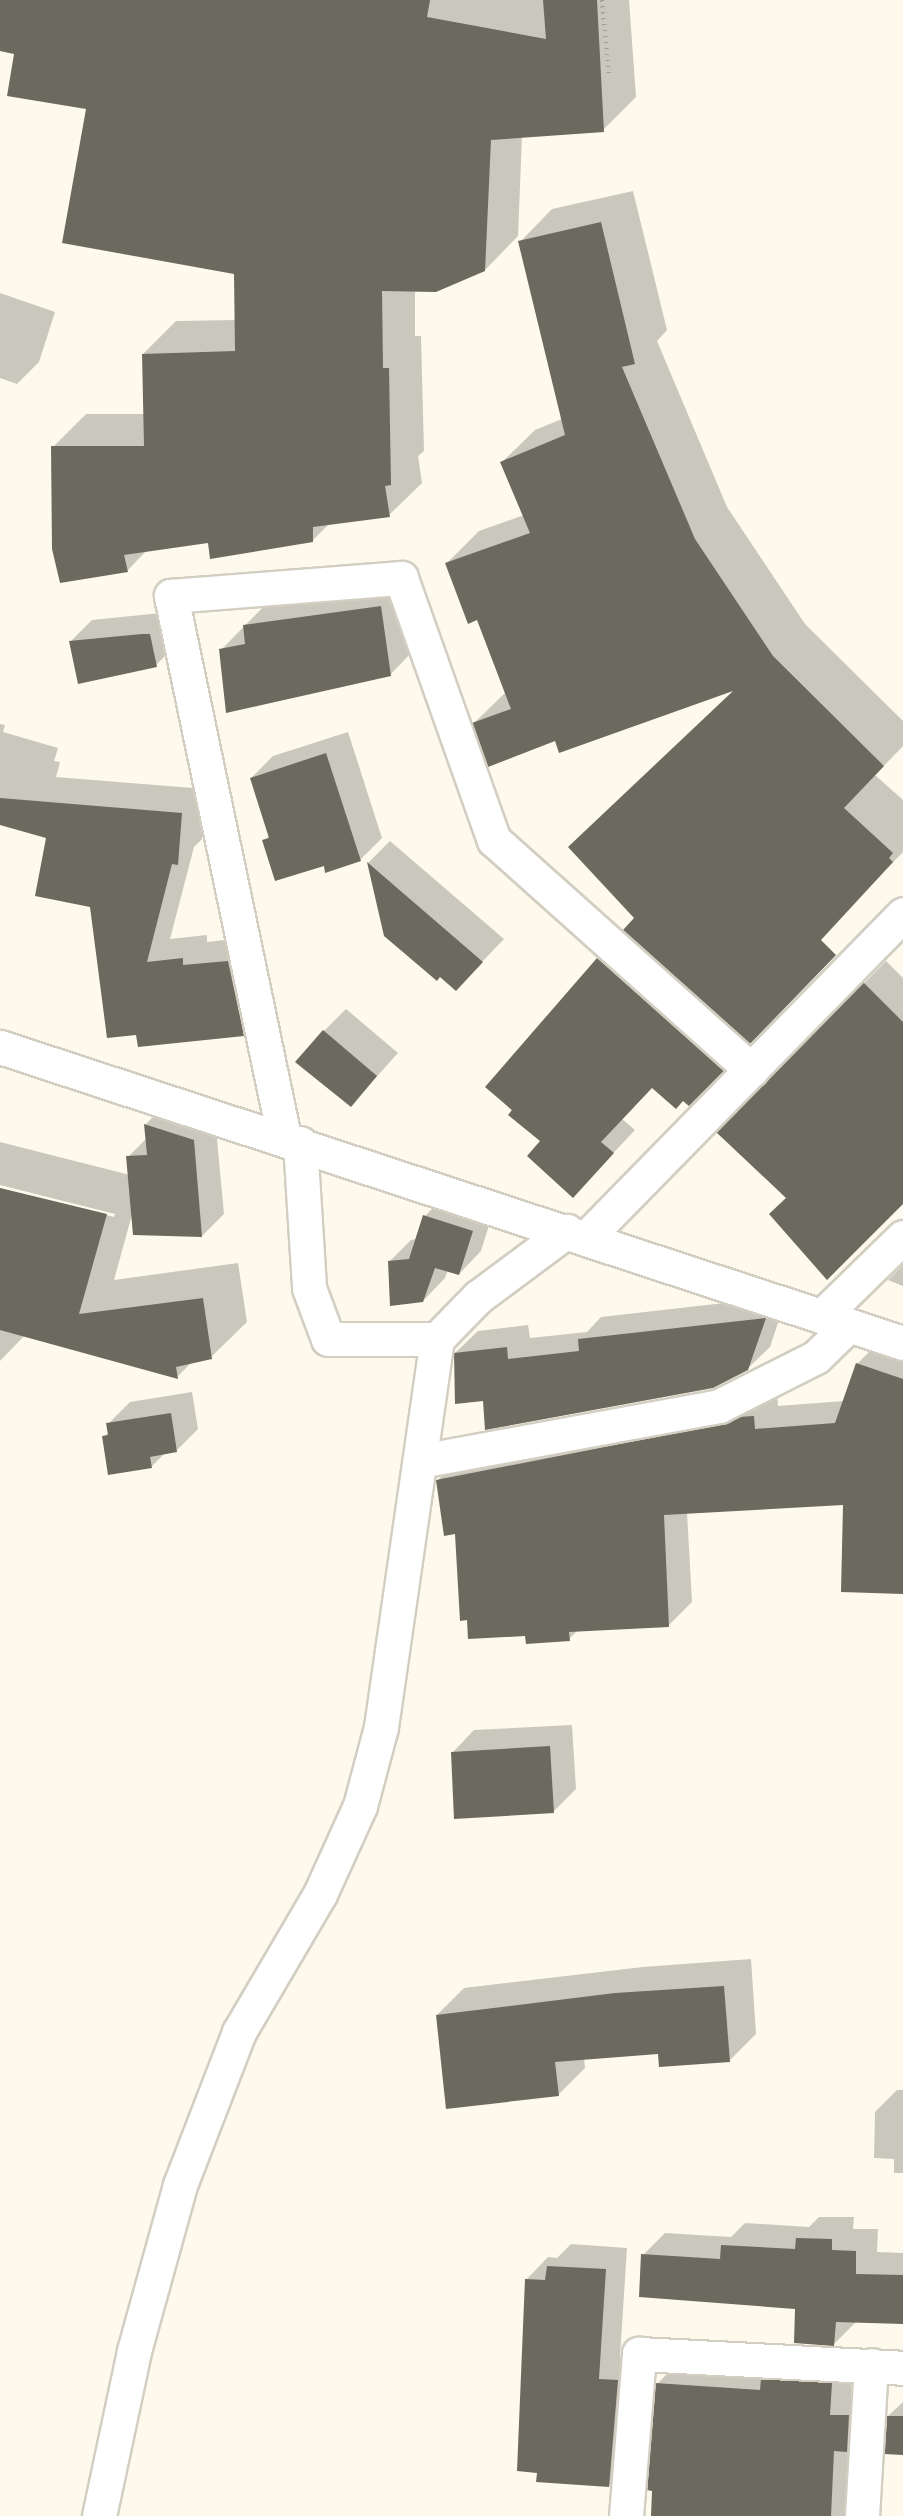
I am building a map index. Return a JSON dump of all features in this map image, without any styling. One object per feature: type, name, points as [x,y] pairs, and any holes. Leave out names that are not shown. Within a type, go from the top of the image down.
[{"type":"street","points":[[437,1339],[328,1339],[309,1288],[292,1140],[171,596],[401,578],[494,840],[751,1070]]},
{"type":"street","points":[[99,2516],[134,2351],[180,2186],[239,2032],[320,1894],[360,1806],[381,1727],[437,1339],[478,1297],[577,1235],[751,1070],[903,914]]},
{"type":"street","points":[[0,1047],[292,1140],[903,1343]]},
{"type":"street","points":[[420,1461],[718,1406],[816,1358],[835,1321],[903,1237]]},
{"type":"street","points":[[626,2516],[639,2354],[903,2368]]},
{"type":"street","points":[[862,2516],[871,2366]]},
{"type":"path","points":[[602,0],[609,75]]},
{"type":"building","points":[[0,0],[430,0],[427,17],[546,39],[543,0],[597,0],[604,132],[491,140],[485,271],[436,292],[382,291],[383,368],[389,368],[391,485],[385,486],[390,517],[313,527],[313,542],[210,559],[208,543],[124,555],[128,572],[60,583],[52,549],[51,446],[144,446],[142,354],[235,351],[234,274],[62,243],[86,109],[7,96],[14,54],[0,51]]},
{"type":"building","points":[[601,222],[635,364],[622,367],[695,539],[773,656],[884,766],[844,808],[893,853],[889,858],[893,862],[821,940],[836,955],[750,1044],[623,930],[634,918],[568,847],[733,691],[559,753],[555,741],[488,767],[472,723],[511,709],[477,620],[468,624],[445,563],[530,533],[500,462],[565,435],[518,241]]},
{"type":"building","points":[[381,606],[391,676],[226,713],[219,649],[245,644],[243,625]]},
{"type":"building","points":[[150,634],[157,667],[78,684],[69,641]]},
{"type":"building","points":[[326,753],[361,861],[325,873],[324,866],[275,881],[262,840],[269,838],[250,778]]},
{"type":"building","points":[[0,798],[182,813],[178,865],[172,864],[147,962],[183,958],[183,965],[228,961],[244,1036],[138,1047],[136,1035],[107,1038],[90,907],[35,896],[46,838],[0,825]]},
{"type":"building","points":[[367,862],[483,962],[456,991],[440,977],[437,981],[384,936]]},
{"type":"building","points":[[597,958],[724,1071],[689,1106],[683,1101],[676,1109],[652,1088],[601,1142],[614,1153],[573,1198],[527,1156],[540,1141],[508,1115],[512,1110],[485,1087]]},
{"type":"building","points":[[863,982],[903,1022],[903,1204],[827,1280],[769,1214],[786,1198],[716,1132]]},
{"type":"building","points":[[323,1030],[377,1076],[351,1107],[295,1062]]},
{"type":"building","points":[[144,1124],[194,1140],[202,1237],[133,1235],[126,1156],[147,1155]]},
{"type":"building","points":[[0,1188],[107,1214],[79,1314],[203,1298],[212,1359],[176,1367],[178,1379],[0,1330]]},
{"type":"building","points":[[423,1215],[473,1231],[459,1275],[435,1268],[423,1302],[390,1306],[388,1261],[409,1259]]},
{"type":"building","points":[[766,1318],[748,1370],[713,1388],[485,1430],[483,1401],[455,1404],[454,1353],[507,1347],[508,1359],[579,1351],[578,1339]]},
{"type":"building","points":[[856,1363],[903,1379],[903,1594],[841,1592],[843,1505],[664,1515],[669,1627],[569,1632],[570,1641],[526,1644],[525,1636],[468,1639],[467,1620],[460,1621],[455,1534],[444,1536],[436,1480],[722,1424],[739,1417],[754,1416],[755,1429],[835,1423]]},
{"type":"building","points":[[171,1413],[177,1452],[150,1457],[152,1468],[108,1475],[102,1436],[108,1435],[106,1423]]},
{"type":"building","points":[[550,1746],[554,1813],[454,1819],[451,1752]]},
{"type":"building","points":[[724,1986],[730,2062],[659,2067],[658,2054],[555,2062],[559,2096],[446,2109],[436,2015],[615,1993]]},
{"type":"building","points":[[796,2238],[832,2239],[832,2250],[856,2251],[856,2274],[903,2275],[903,2324],[836,2322],[834,2346],[794,2343],[795,2309],[639,2297],[641,2254],[720,2259],[721,2245],[795,2249]]},
{"type":"building","points":[[547,2266],[606,2269],[599,2379],[618,2380],[609,2487],[536,2482],[537,2473],[517,2471],[525,2279],[545,2280]]},
{"type":"building","points":[[761,2379],[832,2383],[830,2415],[849,2415],[847,2452],[834,2451],[831,2516],[651,2516],[652,2491],[647,2490],[655,2383],[760,2390]]},
{"type":"building","points":[[887,2416],[903,2416],[903,2455],[884,2454]]}]
